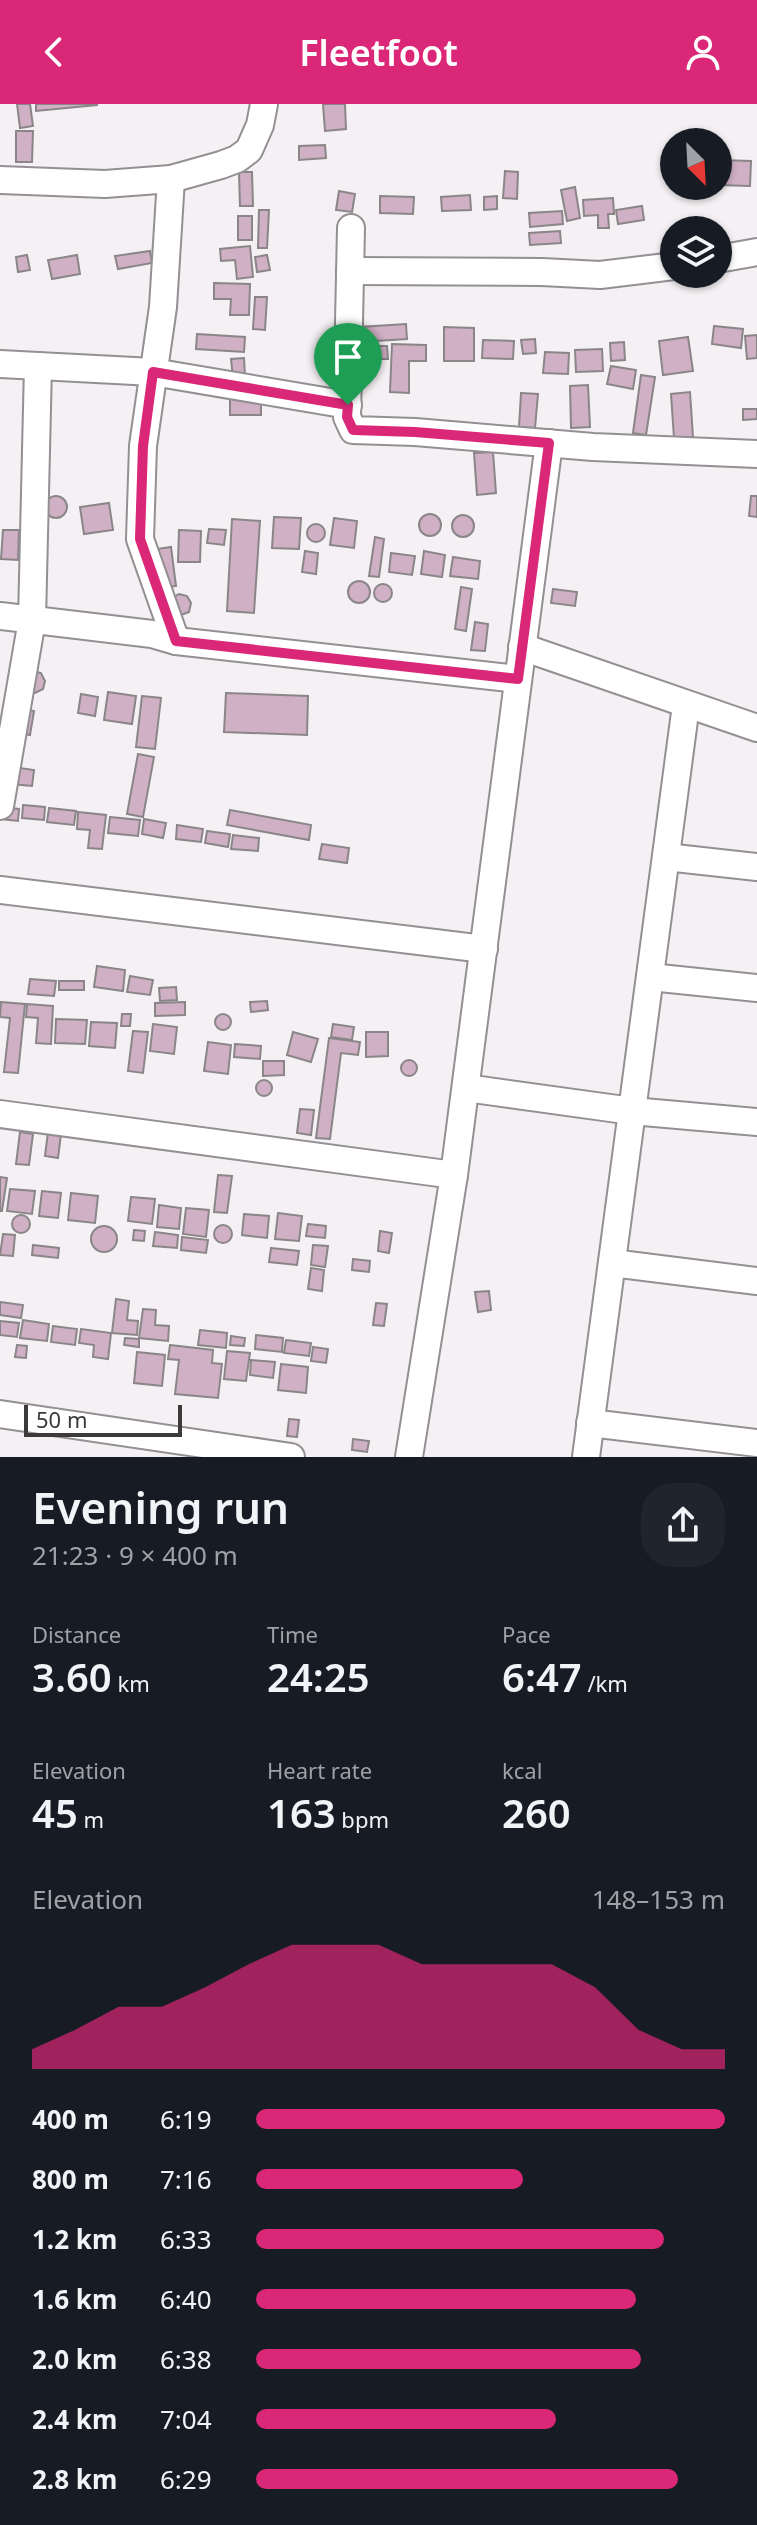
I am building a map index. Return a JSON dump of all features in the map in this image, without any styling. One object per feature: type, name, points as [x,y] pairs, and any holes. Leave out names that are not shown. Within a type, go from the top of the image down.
[{"type":"street","points":[[0,179],[105,184],[171,179],[221,165],[249,150],[260,125],[264,104]]},
{"type":"street","points":[[171,179],[163,307],[143,446],[140,539],[176,641]]},
{"type":"street","points":[[351,228],[347,417],[353,430],[593,447],[757,454]]},
{"type":"street","points":[[732,256],[757,252]]},
{"type":"street","points":[[350,271],[600,275],[660,268]]},
{"type":"street","points":[[0,364],[153,372],[348,405]]},
{"type":"street","points":[[0,806],[32,620],[38,366]]},
{"type":"street","points":[[409,1457],[454,1175],[549,443]]},
{"type":"street","points":[[0,616],[152,634],[176,641],[518,679]]},
{"type":"street","points":[[522,647],[757,728]]},
{"type":"street","points":[[586,1457],[686,705]]},
{"type":"street","points":[[666,857],[757,867]]},
{"type":"street","points":[[0,890],[484,949]]},
{"type":"street","points":[[650,977],[757,988]]},
{"type":"street","points":[[466,1088],[632,1111],[757,1122]]},
{"type":"street","points":[[0,1114],[454,1175]]},
{"type":"street","points":[[612,1263],[757,1281]]},
{"type":"street","points":[[0,1414],[291,1457]]},
{"type":"street","points":[[590,1423],[757,1443]]},
{"type":"building","points":[[17,104],[30,104],[33,126],[20,128]]},
{"type":"building","points":[[36,104],[97,104],[97,105],[36,111]]},
{"type":"building","points":[[323,104],[345,104],[346,129],[325,131]]},
{"type":"building","points":[[16,131],[33,131],[32,162],[16,162]]},
{"type":"building","points":[[325,145],[326,158],[299,160],[299,146]]},
{"type":"building","points":[[732,160],[751,161],[750,186],[732,185]]},
{"type":"building","points":[[505,171],[518,172],[517,199],[503,198]]},
{"type":"building","points":[[239,172],[252,172],[253,206],[240,206]]},
{"type":"building","points":[[575,187],[580,218],[567,221],[561,190]]},
{"type":"building","points":[[339,191],[355,194],[352,212],[336,210]]},
{"type":"building","points":[[470,195],[471,210],[442,211],[441,197]]},
{"type":"building","points":[[380,196],[414,197],[413,214],[380,213]]},
{"type":"building","points":[[497,196],[497,209],[484,210],[484,197]]},
{"type":"building","points":[[613,198],[614,214],[608,214],[609,228],[598,228],[598,215],[584,216],[583,200]]},
{"type":"building","points":[[642,206],[644,220],[618,224],[616,210]]},
{"type":"building","points":[[259,210],[269,210],[267,248],[258,248]]},
{"type":"building","points":[[562,211],[563,224],[530,227],[529,213]]},
{"type":"building","points":[[238,216],[252,216],[252,240],[238,240]]},
{"type":"building","points":[[560,231],[561,243],[530,245],[529,233]]},
{"type":"building","points":[[250,246],[253,277],[237,279],[235,260],[221,261],[220,249]]},
{"type":"building","points":[[150,251],[152,263],[118,269],[115,256]]},
{"type":"building","points":[[27,255],[30,270],[18,272],[16,257]]},
{"type":"building","points":[[77,255],[80,274],[52,279],[48,260]]},
{"type":"building","points":[[267,255],[270,270],[257,272],[255,257]]},
{"type":"building","points":[[214,283],[250,284],[249,315],[230,315],[231,299],[214,299]]},
{"type":"building","points":[[255,297],[267,297],[265,330],[253,329]]},
{"type":"building","points":[[406,324],[407,339],[360,342],[359,327]]},
{"type":"building","points":[[714,326],[743,329],[741,348],[712,344]]},
{"type":"building","points":[[444,327],[474,328],[474,361],[444,361]]},
{"type":"building","points":[[197,334],[245,337],[244,352],[196,349]]},
{"type":"building","points":[[757,335],[757,358],[747,359],[745,336]]},
{"type":"building","points":[[688,337],[693,371],[663,375],[659,341]]},
{"type":"building","points":[[535,339],[536,353],[523,354],[521,340]]},
{"type":"building","points":[[483,340],[514,341],[513,359],[482,358]]},
{"type":"building","points":[[624,342],[625,360],[611,361],[610,343]]},
{"type":"building","points":[[392,344],[426,345],[426,361],[409,361],[409,393],[390,392]]},
{"type":"building","points":[[360,346],[387,346],[388,359],[359,359]]},
{"type":"building","points":[[602,349],[603,371],[576,372],[575,350]]},
{"type":"building","points":[[545,352],[569,353],[568,374],[543,373]]},
{"type":"building","points":[[244,358],[245,377],[233,378],[231,359]]},
{"type":"building","points":[[611,366],[636,370],[633,389],[607,384]]},
{"type":"building","points":[[641,375],[655,377],[646,435],[633,433]]},
{"type":"building","points":[[588,385],[590,427],[571,428],[570,386]]},
{"type":"building","points":[[230,391],[261,391],[261,415],[230,415]]},
{"type":"building","points":[[690,392],[693,437],[674,438],[671,394]]},
{"type":"building","points":[[521,393],[538,394],[535,428],[519,427]]},
{"type":"building","points":[[743,409],[757,409],[757,419],[743,420]]},
{"type":"building","points":[[493,452],[496,493],[477,495],[474,453]]},
{"type":"building","points":[[56,496],[67,507],[56,518],[45,507]]},
{"type":"building","points":[[751,496],[757,496],[757,517],[749,516]]},
{"type":"building","points":[[109,503],[113,530],[84,534],[80,507]]},
{"type":"building","points":[[430,514],[438,517],[441,525],[438,533],[430,536],[422,533],[419,525],[422,517]]},
{"type":"building","points":[[463,515],[471,518],[474,526],[471,534],[463,537],[455,534],[452,526],[455,518]]},
{"type":"building","points":[[274,517],[301,518],[299,549],[272,548]]},
{"type":"building","points":[[334,518],[357,521],[354,548],[330,545]]},
{"type":"building","points":[[232,519],[260,521],[254,613],[227,611]]},
{"type":"building","points":[[316,524],[325,533],[316,542],[307,533]]},
{"type":"building","points":[[209,529],[226,530],[224,545],[207,543]]},
{"type":"building","points":[[3,530],[19,530],[18,560],[1,559]]},
{"type":"building","points":[[179,530],[201,531],[200,562],[178,562]]},
{"type":"building","points":[[375,537],[384,539],[379,577],[369,576]]},
{"type":"building","points":[[171,547],[176,586],[161,588],[157,549]]},
{"type":"building","points":[[305,551],[318,553],[316,574],[302,572]]},
{"type":"building","points":[[424,551],[445,555],[442,577],[421,574]]},
{"type":"building","points":[[391,553],[415,556],[412,575],[389,572]]},
{"type":"building","points":[[453,557],[480,561],[478,579],[450,576]]},
{"type":"building","points":[[359,581],[367,584],[370,592],[367,600],[359,603],[351,600],[348,592],[351,584]]},
{"type":"building","points":[[383,584],[392,593],[383,602],[374,593]]},
{"type":"building","points":[[461,587],[472,589],[466,631],[455,629]]},
{"type":"building","points":[[553,589],[577,592],[575,606],[551,603]]},
{"type":"building","points":[[179,594],[187,596],[191,603],[189,612],[181,615],[172,598]]},
{"type":"building","points":[[475,622],[488,624],[485,651],[471,650]]},
{"type":"building","points":[[33,671],[41,673],[45,681],[43,689],[35,693],[31,692]]},
{"type":"building","points":[[108,692],[136,696],[132,724],[104,720]]},
{"type":"building","points":[[226,693],[308,696],[307,735],[224,732]]},
{"type":"building","points":[[81,694],[98,697],[95,716],[78,713]]},
{"type":"building","points":[[142,696],[161,698],[155,749],[136,747]]},
{"type":"building","points":[[18,708],[34,711],[30,735],[14,732]]},
{"type":"building","points":[[138,754],[154,757],[143,817],[127,814]]},
{"type":"building","points":[[13,767],[34,770],[32,786],[11,784]]},
{"type":"building","points":[[23,805],[45,807],[44,820],[22,818]]},
{"type":"building","points":[[0,807],[19,809],[18,821],[0,819]]},
{"type":"building","points":[[49,808],[76,811],[74,825],[47,822]]},
{"type":"building","points":[[230,810],[311,825],[309,840],[227,825]]},
{"type":"building","points":[[78,812],[106,815],[102,849],[88,848],[90,830],[77,829]]},
{"type":"building","points":[[110,817],[140,820],[138,836],[108,833]]},
{"type":"building","points":[[144,819],[166,823],[163,838],[142,834]]},
{"type":"building","points":[[177,825],[203,829],[201,842],[176,839]]},
{"type":"building","points":[[207,831],[230,834],[228,847],[205,843]]},
{"type":"building","points":[[233,835],[259,838],[258,851],[231,849]]},
{"type":"building","points":[[322,844],[349,848],[347,863],[319,859]]},
{"type":"building","points":[[97,966],[125,970],[123,991],[94,987]]},
{"type":"building","points":[[130,976],[153,980],[150,995],[127,992]]},
{"type":"building","points":[[30,979],[56,981],[54,996],[28,994]]},
{"type":"building","points":[[59,981],[84,981],[84,990],[59,990]]},
{"type":"building","points":[[176,987],[177,1000],[160,1001],[159,988]]},
{"type":"building","points":[[267,1001],[268,1010],[251,1012],[250,1002]]},
{"type":"building","points":[[1,1002],[25,1004],[18,1073],[4,1072],[10,1018],[0,1017]]},
{"type":"building","points":[[185,1002],[185,1015],[155,1016],[155,1003]]},
{"type":"building","points":[[27,1004],[53,1006],[51,1044],[36,1043],[38,1018],[26,1017]]},
{"type":"building","points":[[122,1014],[131,1014],[130,1026],[121,1026]]},
{"type":"building","points":[[223,1014],[229,1016],[229,1028],[223,1030],[217,1028],[215,1022],[217,1016]]},
{"type":"building","points":[[56,1019],[87,1020],[85,1044],[55,1043]]},
{"type":"building","points":[[91,1022],[117,1023],[115,1048],[89,1046]]},
{"type":"building","points":[[153,1024],[177,1027],[174,1054],[150,1051]]},
{"type":"building","points":[[333,1024],[354,1027],[352,1040],[331,1037]]},
{"type":"building","points":[[133,1031],[148,1032],[143,1073],[128,1071]]},
{"type":"building","points":[[293,1032],[318,1039],[311,1062],[287,1055]]},
{"type":"building","points":[[366,1032],[388,1032],[388,1056],[366,1057]]},
{"type":"building","points":[[329,1038],[360,1042],[358,1055],[341,1053],[330,1139],[316,1138]]},
{"type":"building","points":[[208,1042],[231,1045],[228,1074],[204,1071]]},
{"type":"building","points":[[235,1044],[261,1046],[260,1059],[234,1057]]},
{"type":"building","points":[[409,1060],[415,1062],[415,1074],[409,1076],[403,1074],[401,1068],[403,1062]]},
{"type":"building","points":[[263,1061],[284,1061],[284,1075],[263,1076]]},
{"type":"building","points":[[264,1080],[270,1082],[270,1094],[264,1096],[258,1094],[256,1088],[258,1082]]},
{"type":"building","points":[[300,1109],[314,1110],[311,1135],[297,1133]]},
{"type":"building","points":[[20,1132],[33,1134],[29,1165],[16,1164]]},
{"type":"building","points":[[48,1132],[61,1134],[58,1158],[45,1156]]},
{"type":"building","points":[[218,1175],[232,1176],[227,1213],[214,1212]]},
{"type":"building","points":[[0,1177],[7,1178],[2,1211],[0,1211]]},
{"type":"building","points":[[10,1189],[35,1191],[32,1214],[7,1211]]},
{"type":"building","points":[[42,1191],[61,1193],[58,1218],[39,1216]]},
{"type":"building","points":[[71,1193],[98,1196],[95,1223],[68,1220]]},
{"type":"building","points":[[131,1197],[155,1199],[152,1224],[128,1221]]},
{"type":"building","points":[[159,1205],[181,1208],[179,1229],[157,1227]]},
{"type":"building","points":[[186,1208],[209,1210],[206,1237],[183,1234]]},
{"type":"building","points":[[278,1213],[302,1216],[299,1241],[275,1239]]},
{"type":"building","points":[[244,1214],[269,1216],[267,1238],[242,1235]]},
{"type":"building","points":[[21,1215],[30,1224],[21,1233],[12,1224]]},
{"type":"building","points":[[308,1224],[326,1226],[325,1238],[306,1236]]},
{"type":"building","points":[[223,1225],[232,1234],[223,1243],[214,1234]]},
{"type":"building","points":[[104,1226],[113,1230],[117,1239],[113,1248],[104,1252],[95,1248],[91,1239],[95,1230]]},
{"type":"building","points":[[134,1230],[145,1231],[144,1241],[133,1240]]},
{"type":"building","points":[[380,1231],[392,1233],[389,1253],[378,1251]]},
{"type":"building","points":[[155,1232],[178,1235],[177,1248],[153,1246]]},
{"type":"building","points":[[3,1234],[15,1235],[13,1256],[0,1255]]},
{"type":"building","points":[[182,1237],[208,1240],[206,1253],[181,1250]]},
{"type":"building","points":[[33,1245],[59,1248],[58,1258],[32,1255]]},
{"type":"building","points":[[313,1245],[328,1246],[325,1267],[311,1265]]},
{"type":"building","points":[[271,1248],[299,1251],[297,1265],[269,1262]]},
{"type":"building","points":[[353,1259],[370,1261],[369,1272],[352,1270]]},
{"type":"building","points":[[311,1268],[324,1270],[322,1291],[308,1289]]},
{"type":"building","points":[[489,1291],[491,1310],[478,1312],[475,1292]]},
{"type":"building","points":[[116,1299],[129,1301],[127,1320],[138,1321],[137,1335],[112,1333]]},
{"type":"building","points":[[0,1302],[23,1305],[21,1318],[0,1315]]},
{"type":"building","points":[[376,1303],[387,1304],[384,1326],[373,1325]]},
{"type":"building","points":[[143,1309],[156,1310],[155,1325],[169,1326],[168,1341],[139,1338]]},
{"type":"building","points":[[23,1320],[49,1324],[47,1341],[20,1338]]},
{"type":"building","points":[[0,1321],[19,1323],[17,1337],[0,1335]]},
{"type":"building","points":[[53,1326],[77,1329],[75,1345],[51,1342]]},
{"type":"building","points":[[81,1329],[111,1333],[108,1359],[93,1357],[94,1345],[79,1343]]},
{"type":"building","points":[[200,1330],[227,1333],[226,1348],[198,1345]]},
{"type":"building","points":[[256,1335],[283,1338],[282,1352],[255,1349]]},
{"type":"building","points":[[231,1336],[245,1338],[244,1346],[230,1345]]},
{"type":"building","points":[[125,1338],[139,1339],[139,1347],[124,1345]]},
{"type":"building","points":[[286,1340],[311,1343],[309,1356],[284,1353]]},
{"type":"building","points":[[17,1345],[27,1346],[26,1358],[15,1357]]},
{"type":"building","points":[[170,1345],[213,1350],[212,1363],[222,1364],[218,1398],[175,1394],[179,1360],[168,1359]]},
{"type":"building","points":[[313,1347],[328,1349],[326,1363],[311,1361]]},
{"type":"building","points":[[227,1351],[250,1353],[246,1381],[224,1379]]},
{"type":"building","points":[[137,1352],[165,1355],[162,1386],[134,1383]]},
{"type":"building","points":[[251,1360],[275,1362],[273,1378],[250,1375]]},
{"type":"building","points":[[281,1364],[308,1367],[306,1393],[278,1390]]},
{"type":"building","points":[[289,1419],[299,1420],[297,1437],[287,1436]]},
{"type":"building","points":[[353,1439],[369,1441],[367,1452],[352,1450]]},
{"type":"route","points":[[153,372],[348,405],[349,425],[353,430],[362,432],[415,432],[549,443],[518,679],[176,641],[140,539],[143,446],[153,372]]}]
